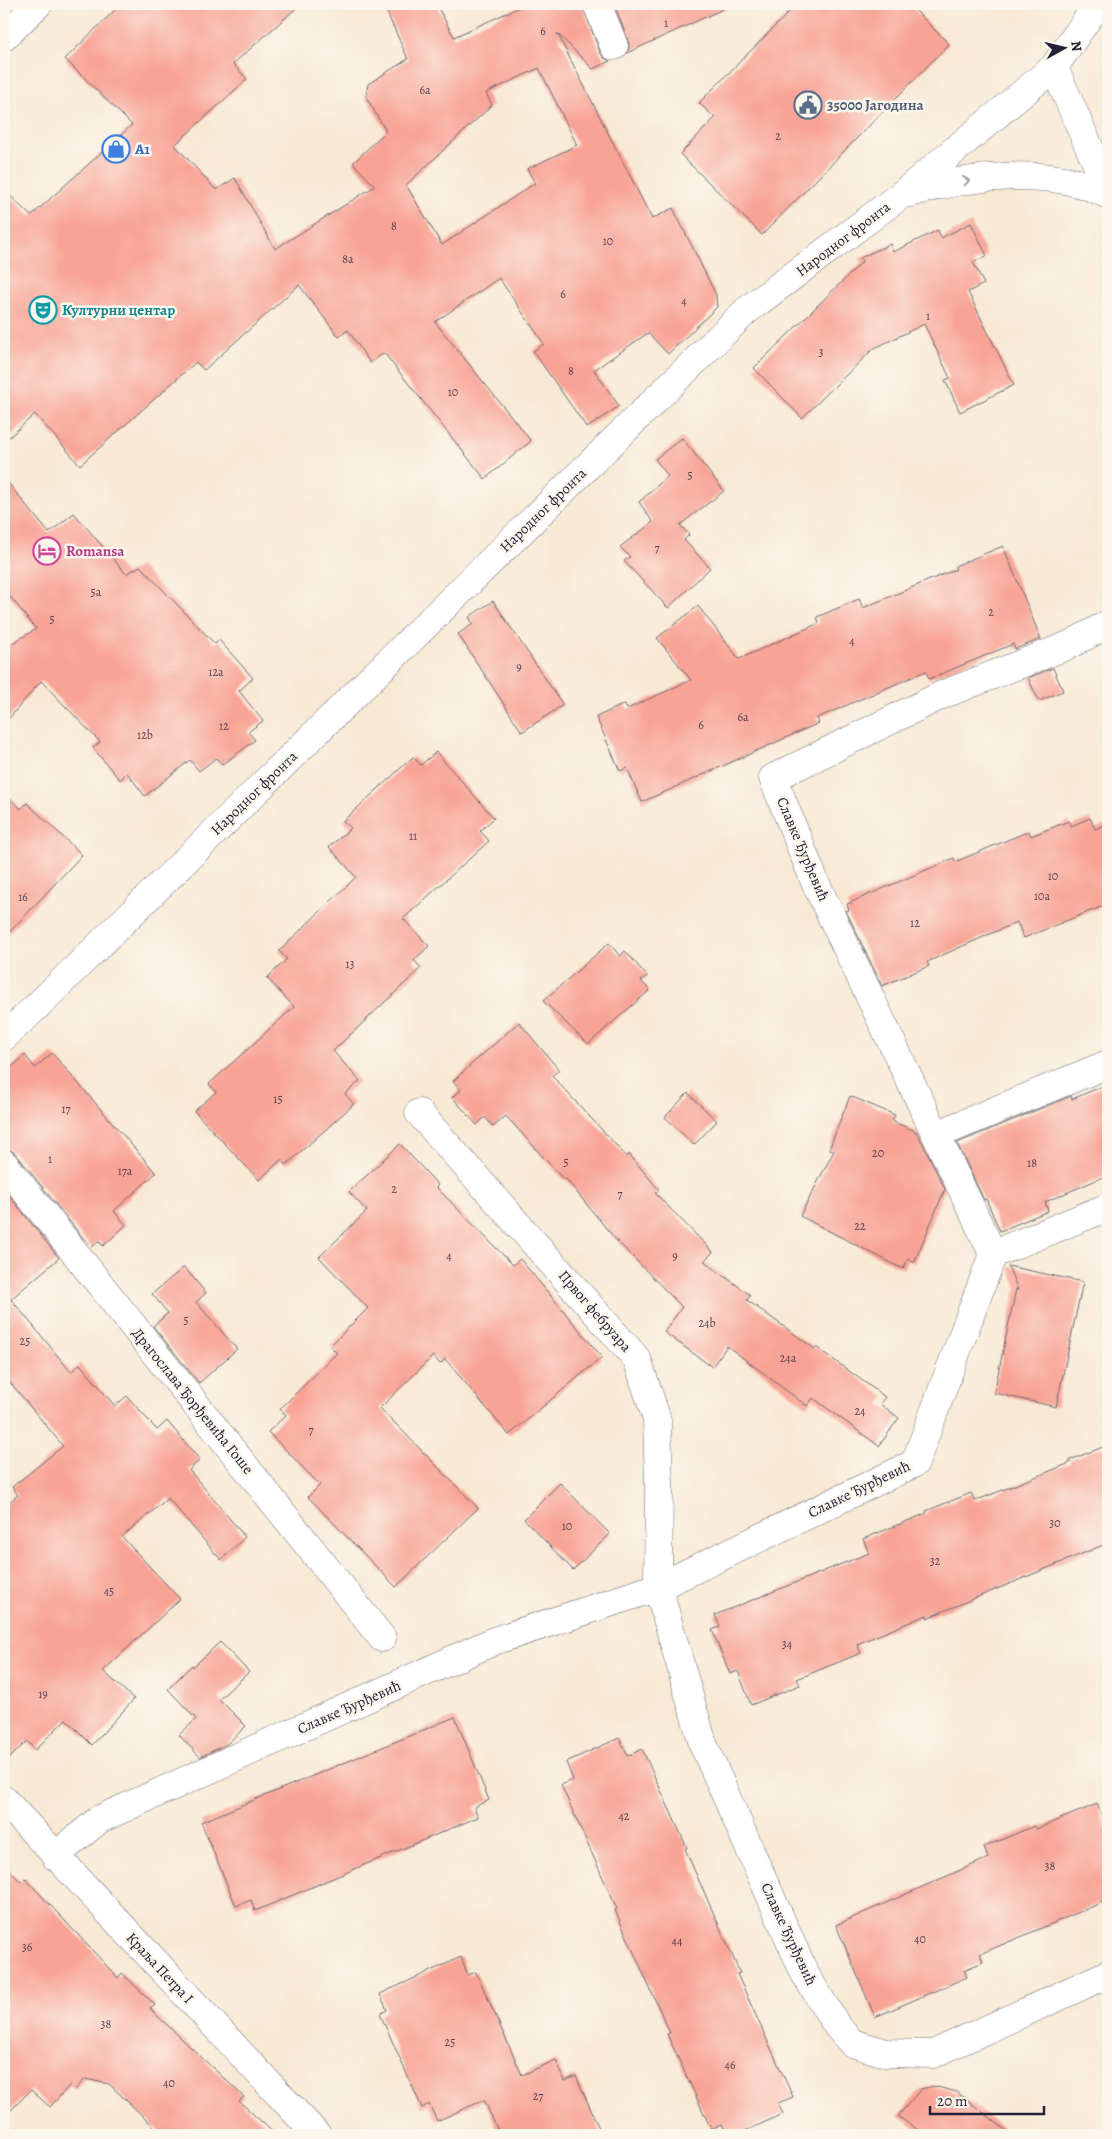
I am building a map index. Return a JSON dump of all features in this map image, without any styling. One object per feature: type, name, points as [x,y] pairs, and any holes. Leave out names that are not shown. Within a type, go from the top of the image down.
[{"type":"street","points":[[4,37],[38,4]]},
{"type":"street","points":[[597,4],[614,46]]},
{"type":"street","name":"Народног фронта","points":[[4,1037],[746,311],[901,195],[1054,67],[1098,4]]},
{"type":"street","points":[[1054,67],[1108,190]]},
{"type":"street","points":[[901,195],[937,184],[1025,177],[1055,178],[1074,182],[1096,188],[1108,195]]},
{"type":"street","name":"Славке Ђурђевић","points":[[55,1856],[100,1819],[494,1641],[658,1587],[915,1463],[993,1254],[815,882],[773,778],[942,696],[1069,645],[1108,624]]},
{"type":"street","points":[[936,1135],[1108,1064]]},
{"type":"street","name":"Првог фебруара","points":[[420,1112],[637,1359],[657,1420],[659,1485],[658,1587]]},
{"type":"street","name":"Драгослава Ђорђевића Гоше","points":[[4,1164],[382,1638]]},
{"type":"street","points":[[993,1254],[1108,1207]]},
{"type":"street","name":"Славке Ђурђевић","points":[[658,1587],[704,1744],[804,1974],[837,2026],[852,2043],[886,2053],[933,2054],[1108,1974]]},
{"type":"street","name":"Краља Петра I","points":[[4,1800],[317,2135]]},
{"type":"building","points":[[121,4],[301,4],[233,64],[247,79],[175,145],[216,190],[235,178],[275,249],[375,186],[353,163],[386,131],[366,97],[368,84],[408,59],[383,4],[436,4],[454,37],[526,4],[582,4],[600,52],[604,58],[610,61],[593,69],[557,33],[652,219],[673,208],[716,295],[717,307],[668,354],[648,333],[594,370],[619,406],[587,428],[533,351],[544,344],[499,278],[435,322],[531,441],[485,479],[384,353],[370,363],[348,330],[339,337],[299,285],[204,370],[196,362],[80,465],[35,414],[4,442],[4,190],[31,216],[132,125],[65,59]],"holes":[[[539,68],[577,145],[527,169],[535,183],[442,245],[406,185],[492,105],[486,93]]]},
{"type":"building","points":[[614,4],[734,4],[627,53],[629,48],[628,40]]},
{"type":"building","points":[[797,4],[909,4],[949,44],[762,235],[680,154],[715,118],[699,103]]},
{"type":"building","points":[[971,223],[987,256],[973,262],[984,284],[968,292],[1014,385],[960,412],[945,380],[950,378],[924,324],[873,349],[802,418],[754,368],[862,262],[860,258],[890,244],[893,252],[938,230],[941,238]]},
{"type":"building","points":[[682,438],[724,491],[680,525],[689,535],[684,540],[710,568],[668,608],[624,561],[630,557],[620,547],[653,522],[639,502],[668,476],[655,459]]},
{"type":"building","points":[[4,478],[49,533],[74,513],[126,574],[140,566],[215,644],[219,640],[253,678],[239,691],[263,721],[248,732],[255,740],[222,765],[216,758],[199,771],[190,760],[145,796],[127,773],[120,780],[93,748],[100,742],[41,681],[4,724],[4,648],[36,629],[4,589]]},
{"type":"building","points":[[1003,546],[1041,639],[1015,649],[1013,644],[929,679],[926,671],[817,718],[819,723],[642,802],[627,768],[620,771],[596,717],[625,704],[627,709],[691,680],[657,638],[698,606],[739,659],[819,623],[817,617],[859,599],[863,608],[956,569],[955,566]]},
{"type":"building","points":[[493,601],[563,705],[522,732],[458,634],[473,624],[469,617]]},
{"type":"building","points":[[1053,668],[1063,691],[1039,701],[1028,678]]},
{"type":"building","points":[[436,752],[494,818],[480,831],[489,841],[403,919],[429,946],[414,960],[421,968],[333,1051],[360,1081],[345,1094],[354,1104],[286,1165],[282,1159],[259,1180],[194,1111],[216,1092],[209,1084],[294,1007],[267,978],[287,959],[279,951],[356,877],[329,847],[351,828],[343,821],[413,757],[421,765]]},
{"type":"building","points":[[4,793],[21,809],[27,803],[82,855],[4,938]]},
{"type":"building","points":[[1090,818],[1095,829],[1108,824],[1108,904],[1024,938],[1017,922],[927,962],[929,966],[882,986],[846,911],[849,910],[847,904],[954,858],[955,862],[1029,831],[1031,836],[1069,821],[1071,826]]},
{"type":"building","points":[[609,943],[620,956],[625,951],[647,976],[641,981],[650,990],[588,1044],[543,1001]]},
{"type":"building","points":[[519,1022],[559,1070],[552,1076],[627,1157],[629,1154],[659,1190],[655,1193],[713,1252],[704,1261],[750,1295],[747,1300],[885,1397],[880,1404],[899,1418],[879,1446],[813,1398],[807,1406],[727,1346],[712,1367],[664,1332],[682,1307],[615,1239],[566,1179],[564,1180],[506,1116],[493,1127],[485,1117],[477,1125],[452,1097],[461,1090],[453,1081]]},
{"type":"building","points":[[52,1053],[156,1173],[114,1211],[126,1225],[103,1246],[99,1241],[92,1247],[16,1154],[4,1149],[4,1074],[25,1055],[35,1068]]},
{"type":"building","points":[[1108,1084],[1108,1175],[1045,1202],[1048,1211],[1000,1231],[957,1143],[1071,1096],[1072,1099]]},
{"type":"building","points":[[688,1093],[717,1121],[694,1145],[665,1117]]},
{"type":"building","points":[[850,1096],[895,1115],[892,1121],[917,1132],[945,1189],[914,1263],[908,1259],[903,1269],[800,1216],[834,1151],[829,1149]]},
{"type":"building","points":[[400,1144],[438,1185],[436,1187],[513,1265],[520,1259],[602,1357],[509,1435],[445,1359],[440,1364],[433,1356],[380,1408],[478,1508],[396,1587],[308,1497],[320,1485],[268,1432],[286,1415],[280,1409],[337,1353],[330,1346],[368,1308],[319,1257],[367,1211],[349,1192]]},
{"type":"building","points":[[4,1189],[59,1258],[11,1299],[71,1372],[80,1364],[115,1406],[127,1396],[157,1430],[167,1421],[200,1460],[189,1470],[245,1537],[221,1560],[168,1498],[122,1537],[180,1599],[103,1671],[134,1699],[92,1745],[66,1719],[35,1750],[27,1741],[4,1764],[4,1506],[18,1495],[12,1487],[63,1446],[4,1375]]},
{"type":"building","points":[[1008,1266],[1083,1282],[1056,1407],[994,1393],[1016,1289],[1018,1290]]},
{"type":"building","points":[[184,1267],[206,1293],[196,1302],[237,1349],[199,1383],[153,1326],[168,1313],[152,1294]]},
{"type":"building","points":[[1108,1445],[1108,1543],[927,1618],[927,1615],[857,1644],[861,1653],[797,1679],[800,1685],[751,1705],[738,1671],[730,1674],[712,1630],[720,1627],[715,1615],[869,1553],[863,1539],[927,1513],[926,1511],[971,1493],[975,1501],[1070,1463],[1070,1460]]},
{"type":"building","points":[[560,1483],[610,1534],[573,1570],[524,1519]]},
{"type":"building","points":[[220,1642],[249,1672],[219,1699],[246,1726],[227,1744],[200,1757],[179,1735],[196,1719],[168,1689],[192,1665],[193,1667]]},
{"type":"building","points":[[455,1717],[489,1800],[474,1807],[478,1817],[255,1911],[251,1900],[236,1906],[201,1822]]},
{"type":"building","points":[[619,1738],[628,1756],[642,1749],[687,1848],[685,1849],[740,1973],[737,1974],[793,2097],[778,2103],[783,2114],[736,2135],[727,2135],[722,2124],[711,2129],[667,2034],[670,2033],[561,1785],[573,1780],[566,1762]]},
{"type":"building","points":[[1097,1804],[1108,1832],[1108,1900],[980,1954],[983,1962],[964,1970],[967,1977],[875,2017],[836,1925],[988,1858],[984,1847],[1034,1826],[1036,1829]]},
{"type":"building","points":[[4,1865],[21,1882],[25,1878],[118,1978],[122,1973],[155,2005],[150,2009],[244,2097],[239,2101],[276,2135],[163,2135],[109,2084],[85,2079],[75,2090],[70,2085],[50,2107],[31,2090],[4,2117]]},
{"type":"building","points":[[461,1957],[468,1975],[476,1972],[522,2075],[556,2060],[565,2081],[576,2076],[602,2135],[500,2135],[484,2100],[437,2121],[429,2104],[422,2108],[380,2014],[387,2010],[380,1994]]},
{"type":"building","points":[[933,2086],[957,2092],[1012,2135],[925,2135],[898,2116],[921,2089]]},
{"type":"place","name":"35000 Јагодина","points":[[808,105]]},
{"type":"place","name":"A1","points":[[116,149]]},
{"type":"place","name":"Културни центар","points":[[43,310]]},
{"type":"place","name":"Romansa","points":[[47,551]]}]
